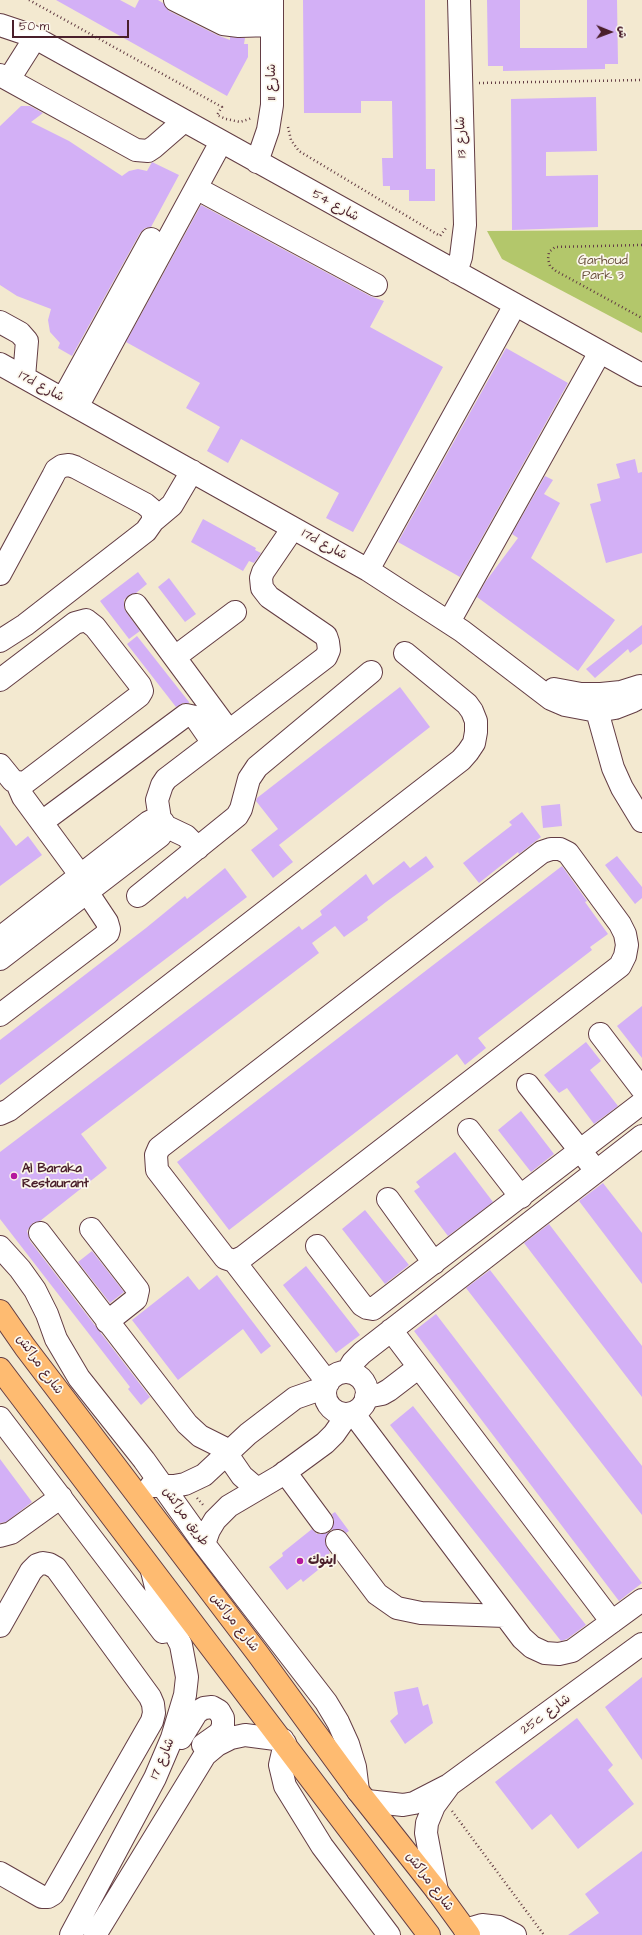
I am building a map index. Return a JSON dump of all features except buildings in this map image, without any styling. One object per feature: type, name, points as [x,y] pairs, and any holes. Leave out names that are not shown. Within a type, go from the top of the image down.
[{"type":"main road","name":"شارع مراكش","points":[[0,1311],[363,1796],[467,1932]]},
{"type":"main road","points":[[0,1369],[152,1571],[284,1741],[429,1935]]},
{"type":"street","points":[[175,0],[223,24],[238,26],[272,11]]},
{"type":"street","points":[[192,0],[223,8],[272,11]]},
{"type":"street","name":"شارع 13","points":[[447,268],[464,242],[465,225],[460,83],[459,0]]},
{"type":"street","name":"شارع 11","points":[[264,166],[274,155],[277,124],[273,94],[272,11]]},
{"type":"street","name":"شارع 54","points":[[0,13],[17,23],[32,36]]},
{"type":"street","name":"شارع 54","points":[[0,24],[32,36],[642,375]]},
{"type":"street","points":[[32,36],[4,77],[136,150],[148,151],[184,121]]},
{"type":"street","points":[[70,403],[196,188],[215,138]]},
{"type":"street","points":[[70,403],[215,138]]},
{"type":"street","points":[[196,188],[376,285]]},
{"type":"street","points":[[368,570],[515,305]]},
{"type":"street","points":[[0,322],[20,333],[27,341],[24,377]]},
{"type":"street","points":[[449,622],[600,352]]},
{"type":"street","name":"17d شارع","points":[[0,364],[368,570],[449,622],[523,676],[551,699],[566,706],[597,710],[615,708],[642,696]]},
{"type":"street","points":[[0,574],[56,470],[62,466],[75,467],[145,504],[151,509],[153,521]]},
{"type":"street","points":[[0,641],[25,625],[146,531],[153,521],[172,505],[192,471]]},
{"type":"street","points":[[162,822],[157,800],[162,785],[172,774],[326,657],[328,642],[326,636],[269,597],[262,588],[261,578],[263,572],[293,528]]},
{"type":"street","points":[[136,605],[175,657],[221,737]]},
{"type":"street","points":[[175,657],[235,612]]},
{"type":"street","points":[[0,680],[75,623],[86,620],[95,626],[142,688],[141,694],[26,782],[17,783]]},
{"type":"street","points":[[0,1114],[15,1105],[461,760],[474,743],[476,721],[472,711],[467,704],[405,654]]},
{"type":"street","points":[[138,896],[237,816],[241,809],[249,779],[256,768],[371,672]]},
{"type":"street","points":[[523,676],[561,691],[581,694],[621,692],[642,686]]},
{"type":"street","points":[[597,710],[613,768],[622,788],[642,822]]},
{"type":"street","points":[[42,822],[186,715],[194,717],[221,737]]},
{"type":"street","points":[[0,765],[10,778],[17,783],[23,797],[42,822],[84,884],[109,925],[108,933],[0,1016]]},
{"type":"street","points":[[0,959],[84,884],[149,822],[162,822],[186,836],[198,848]]},
{"type":"street","points":[[234,1261],[238,1260],[249,1252],[620,966],[625,956],[627,945],[625,934],[620,924],[568,853],[560,849],[550,848],[542,852],[159,1148],[156,1155],[157,1170],[222,1255],[229,1260],[234,1261],[326,1387],[329,1405],[340,1413],[356,1408],[389,1390],[419,1368]]},
{"type":"street","points":[[0,938],[84,884]]},
{"type":"street","points":[[600,1034],[642,1089]]},
{"type":"street","points":[[528,1085],[596,1172]]},
{"type":"street","points":[[317,1246],[367,1308],[373,1309],[642,1103]]},
{"type":"street","points":[[469,1130],[520,1197]]},
{"type":"street","points":[[347,1372],[353,1362],[362,1353],[642,1136]]},
{"type":"street","points":[[388,1200],[434,1263]]},
{"type":"street","points":[[91,1229],[138,1290],[136,1299],[107,1322]]},
{"type":"street","points":[[40,1233],[187,1424],[200,1436],[222,1447],[242,1476],[256,1488]]},
{"type":"street","name":"طريق مراكش","points":[[0,1247],[20,1268],[35,1290],[47,1314],[56,1339],[79,1378],[163,1487],[204,1544],[326,1702],[338,1722],[348,1744],[363,1796]]},
{"type":"street","points":[[390,1297],[399,1324],[419,1368],[612,1622]]},
{"type":"street","points":[[124,1477],[143,1485],[163,1487],[185,1484],[204,1475],[226,1453],[296,1398],[326,1387],[332,1377],[340,1373],[347,1372],[355,1374],[362,1379],[366,1386],[356,1408],[334,1434],[325,1443],[285,1472],[256,1488],[229,1506],[215,1520],[209,1530],[204,1544]]},
{"type":"street","points":[[356,1408],[505,1616],[522,1638],[532,1647],[545,1652],[559,1654],[572,1651],[642,1600]]},
{"type":"street","points":[[0,1418],[155,1621],[167,1638],[187,1677]]},
{"type":"street","points":[[285,1472],[322,1522]]},
{"type":"street","points":[[0,1536],[11,1532],[61,1497]]},
{"type":"street","points":[[337,1541],[377,1594],[397,1608],[421,1613],[505,1616]]},
{"type":"street","points":[[0,1626],[31,1571],[37,1565],[43,1563],[49,1564],[56,1568],[152,1700],[154,1713],[152,1721],[53,1894],[48,1897],[42,1897],[0,1873]]},
{"type":"street","name":"شارع 17","points":[[71,1935],[155,1778],[172,1738],[185,1696],[187,1677],[181,1646],[160,1602],[152,1571]]},
{"type":"street","name":"25c شارع","points":[[363,1796],[403,1805],[414,1803],[449,1785],[642,1644]]},
{"type":"street","points":[[155,1778],[197,1712],[204,1708],[212,1707],[219,1711],[223,1718],[223,1726],[220,1733],[202,1746],[194,1756],[187,1768],[180,1793]]},
{"type":"street","points":[[95,1935],[180,1793],[205,1755],[217,1745],[230,1738],[245,1735],[284,1741],[280,1765],[285,1786],[322,1846],[389,1935]]},
{"type":"street","name":"25c شارع","points":[[437,1891],[426,1833],[427,1823],[434,1806],[449,1785]]},
{"type":"street","points":[[89,1830],[120,1844]]},
{"type":"street","points":[[467,1932],[482,1925],[499,1927],[515,1935]]},
{"type":"path","points":[[460,83],[642,80]]},
{"type":"path","points":[[642,245],[555,247],[550,252],[548,259],[550,266],[556,271],[642,318]]},
{"type":"path","points":[[185,1484],[215,1520]]},
{"type":"path","points":[[449,1785],[452,1810],[544,1935]]},
{"type":"green space","name":"Garhoud Park 3","points":[[642,230],[642,333],[502,259],[487,231]]},
{"type":"place","name":"Al Baraka Restaurant","points":[[14,1176]]},
{"type":"place","name":"اينوك","points":[[300,1561]]}]
